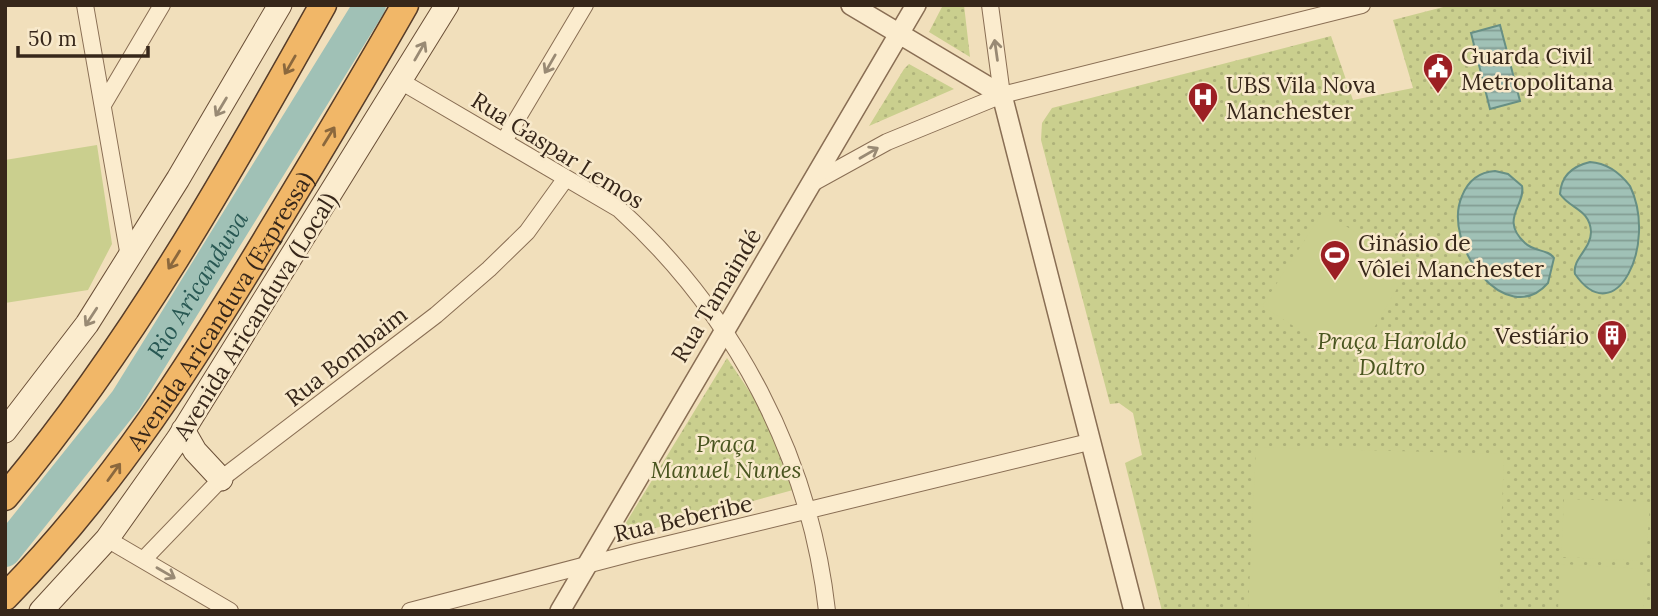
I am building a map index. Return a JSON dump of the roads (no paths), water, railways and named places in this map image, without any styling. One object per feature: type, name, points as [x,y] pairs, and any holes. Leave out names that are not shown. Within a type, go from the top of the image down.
[{"type":"highway","points":[[5,497],[62,429],[130,331],[323,5]]},
{"type":"highway","name":"Avenida Aricanduva (Expressa)","points":[[5,597],[84,513],[155,415],[219,318],[405,5]]},
{"type":"highway","points":[[5,471],[130,331]]},
{"type":"highway","points":[[16,611],[38,585],[84,513]]},
{"type":"main road","points":[[5,431],[87,324],[280,5]]},
{"type":"main road","name":"Avenida Aricanduva (Local)","points":[[41,611],[107,539],[183,430],[402,82],[447,5]]},
{"type":"main road","points":[[183,430],[195,451],[221,479]]},
{"type":"street","points":[[85,5],[129,257]]},
{"type":"street","points":[[103,106],[162,5]]},
{"type":"street","points":[[504,141],[585,5]]},
{"type":"street","points":[[851,5],[1002,95]]},
{"type":"street","name":"Rua Tamaindé","points":[[560,611],[916,5]]},
{"type":"street","points":[[990,5],[1002,95],[1134,611]]},
{"type":"street","points":[[809,185],[887,142],[1002,95],[1355,6]]},
{"type":"street","name":"Rua Gaspar Lemos","points":[[402,82],[619,209],[641,228],[723,330],[749,369],[775,418],[809,511],[822,566],[827,611]]},
{"type":"street","name":"Rua Bombaim","points":[[143,560],[221,479],[447,306],[527,232],[566,178]]},
{"type":"street","name":"Rua Beberibe","points":[[410,611],[588,564],[1089,442]]},
{"type":"street","points":[[107,539],[230,611]]},
{"type":"water","points":[[1500,25],[1520,101],[1490,109],[1471,33]]},
{"type":"water","points":[[1590,162],[1607,167],[1622,177],[1630,186],[1637,209],[1639,233],[1636,255],[1628,274],[1618,287],[1605,293],[1590,290],[1575,274],[1576,264],[1590,238],[1590,224],[1583,214],[1560,194],[1565,177],[1578,166]]},
{"type":"water","points":[[1495,171],[1508,174],[1522,186],[1514,219],[1518,234],[1532,248],[1554,258],[1548,283],[1531,295],[1514,296],[1497,289],[1481,276],[1461,237],[1458,215],[1464,191],[1479,175]]},
{"type":"waterway","name":"Rio Aricanduva","points":[[5,551],[126,400],[370,5]]},
{"type":"place","name":"Guarda Civil Metropolitana","points":[[1438,95]]},
{"type":"place","name":"UBS Vila Nova Manchester","points":[[1203,124]]},
{"type":"place","name":"Ginásio de Vôlei Manchester","points":[[1335,282]]},
{"type":"place","name":"Vestiário","points":[[1612,362]]},
{"type":"park label","name":"Praça Haroldo Daltro","points":[[1392,353]]},
{"type":"park label","name":"Praça Manuel Nunes","points":[[726,456]]}]
